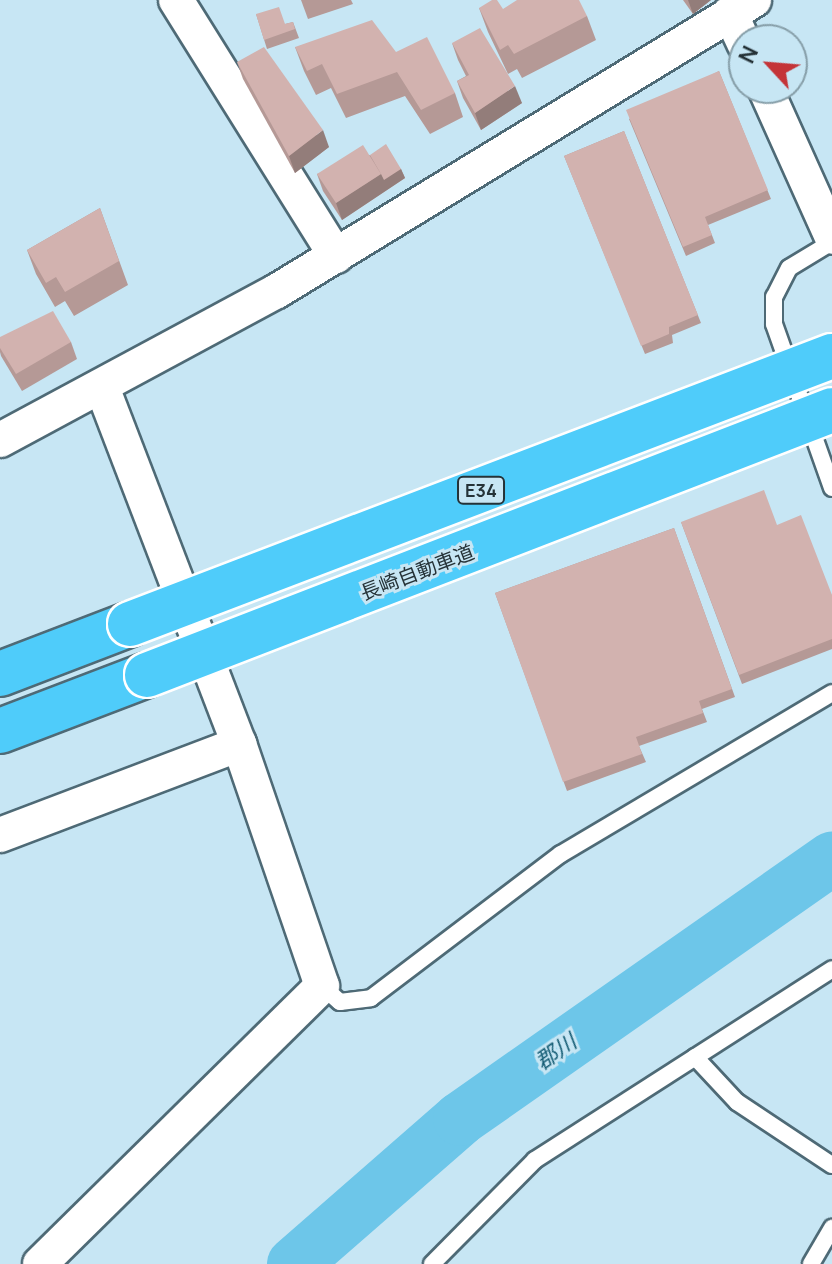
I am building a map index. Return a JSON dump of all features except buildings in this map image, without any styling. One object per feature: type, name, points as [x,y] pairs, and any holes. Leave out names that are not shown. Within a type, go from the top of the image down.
[{"type":"highway","name":"E34","points":[[0,674],[832,356]]},
{"type":"highway","name":"長崎自動車道","points":[[0,731],[832,410]]},
{"type":"street","points":[[176,0],[336,256]]},
{"type":"street","points":[[0,440],[103,390],[336,256],[747,11]]},
{"type":"street","points":[[774,104],[821,185],[832,240]]},
{"type":"street","points":[[40,1264],[322,986],[239,744],[103,390]]},
{"type":"street","points":[[0,835],[239,744]]},
{"type":"lane","points":[[832,240],[789,268],[774,297],[774,324],[832,488]]},
{"type":"lane","points":[[322,986],[340,1002],[371,998],[561,854],[832,693]]},
{"type":"lane","points":[[432,1264],[535,1160],[832,969]]},
{"type":"lane","points":[[695,1057],[737,1102],[832,1165]]},
{"type":"lane","points":[[811,1264],[832,1228]]},
{"type":"waterway","name":"郡川","points":[[294,1264],[460,1119],[832,859]]}]
